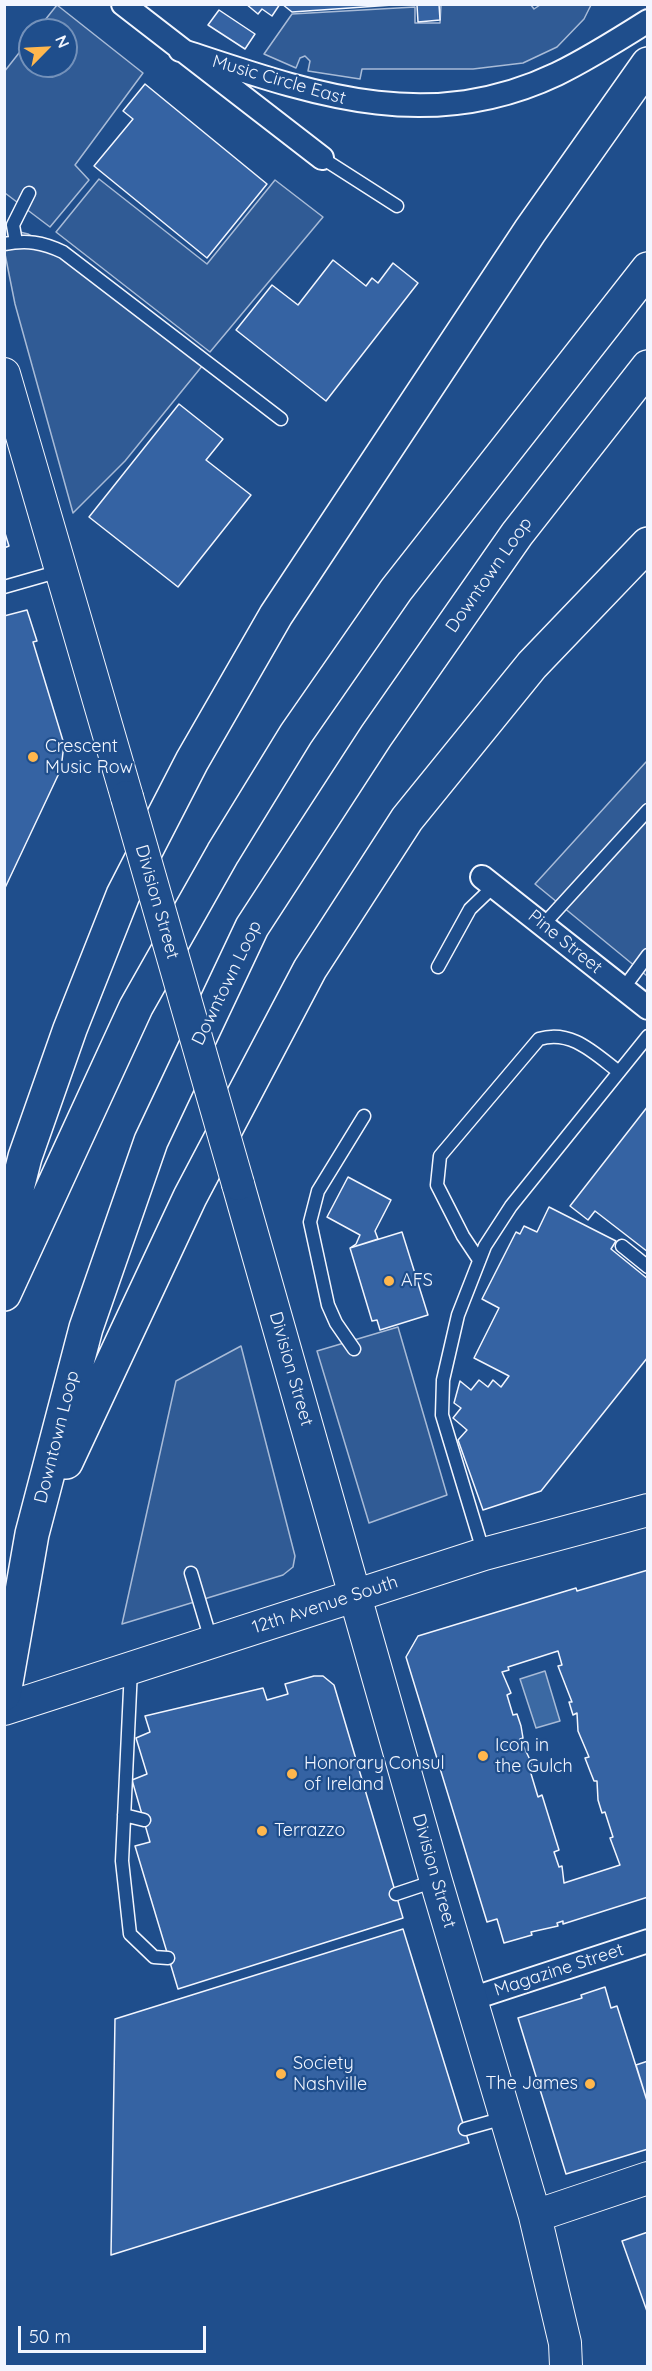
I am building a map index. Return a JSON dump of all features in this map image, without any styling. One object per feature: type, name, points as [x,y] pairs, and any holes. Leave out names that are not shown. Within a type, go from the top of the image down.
[{"type":"highway","points":[[4,1240],[25,1157],[123,895],[192,761],[276,615],[530,231],[648,64]]},
{"type":"highway","points":[[576,360],[648,253]]},
{"type":"highway","points":[[4,1294],[136,1007],[247,813],[296,734],[396,590],[648,269]]},
{"type":"highway","name":"Downtown Loop","points":[[4,1694],[32,1534],[86,1328],[151,1141],[252,927],[376,736],[517,534],[648,367]]},
{"type":"highway","points":[[517,534],[648,401]]},
{"type":"highway","points":[[32,1534],[190,1197],[310,969],[407,819],[532,665],[648,544]]},
{"type":"main road","name":"Division Street","points":[[4,374],[128,797],[436,1881],[535,2216],[565,2343],[566,2367]]},
{"type":"main road","name":"12th Avenue South","points":[[4,1709],[484,1554],[648,1510]]},
{"type":"main road","points":[[535,2216],[648,2178]]},
{"type":"street","name":"Music Circle East","points":[[123,4],[322,158]]},
{"type":"street","name":"Music Circle East","points":[[180,50],[294,87],[349,101],[404,106],[461,102],[519,89],[556,74],[648,21]]},
{"type":"street","name":"Pine Street","points":[[488,882],[648,1008]]},
{"type":"street","name":"Magazine Street","points":[[471,1999],[648,1941]]},
{"type":"lane","points":[[322,158],[397,206]]},
{"type":"lane","points":[[29,194],[13,225],[10,243],[45,244],[63,252],[281,419]]},
{"type":"lane","points":[[4,587],[62,570]]},
{"type":"lane","points":[[544,924],[648,810]]},
{"type":"lane","points":[[438,967],[470,909],[488,882]]},
{"type":"lane","points":[[623,989],[648,955]]},
{"type":"lane","points":[[479,1260],[463,1236],[437,1185],[440,1156],[539,1039],[556,1034],[585,1046],[619,1072]]},
{"type":"lane","points":[[484,1554],[445,1426],[441,1404],[443,1380],[458,1315],[479,1260],[511,1206],[648,1036]]},
{"type":"lane","points":[[354,1349],[336,1323],[328,1305],[310,1222],[318,1191],[364,1116]]},
{"type":"lane","points":[[622,1246],[648,1267]]},
{"type":"lane","points":[[191,1573],[211,1642]]},
{"type":"lane","points":[[131,1668],[122,1861],[130,1934],[154,1957],[168,1958]]},
{"type":"lane","points":[[124,1815],[144,1820]]},
{"type":"lane","points":[[396,1894],[436,1881]]},
{"type":"lane","points":[[465,2129],[506,2118]]},
{"type":"shaded area","points":[[57,5],[73,18],[47,18]]},
{"type":"shaded area","points":[[441,5],[531,5],[534,9],[540,5],[591,5],[584,19],[557,47],[523,63],[473,69],[362,69],[360,79],[308,71],[310,61],[305,56],[300,58],[296,68],[264,54],[292,14],[415,7],[415,23],[440,23]]},
{"type":"shaded area","points":[[78,22],[143,73],[75,165],[89,180],[50,227],[5,193],[4,72],[18,54],[18,78],[78,78]]},
{"type":"shaded area","points":[[99,179],[207,264],[275,180],[323,217],[210,352],[56,232]]},
{"type":"shaded area","points":[[4,228],[28,234],[79,266],[203,365],[125,461],[73,513],[15,304],[5,254]]},
{"type":"shaded area","points":[[647,763],[647,976],[535,884]]},
{"type":"shaded area","points":[[398,1327],[447,1495],[369,1523],[317,1351]]},
{"type":"shaded area","points":[[241,1346],[295,1556],[293,1567],[283,1575],[122,1624],[176,1381]]},
{"type":"shaded area","points":[[545,1671],[560,1721],[536,1728],[520,1679]]},
{"type":"building","points":[[246,4],[280,4],[272,16],[262,9],[258,14]]},
{"type":"building","points":[[282,4],[407,4],[292,12]]},
{"type":"building","points":[[409,4],[439,4],[440,20],[418,22],[417,5]]},
{"type":"building","points":[[219,10],[255,34],[245,49],[208,25]]},
{"type":"building","points":[[145,84],[267,184],[207,258],[94,166],[133,119],[123,111]]},
{"type":"building","points":[[333,260],[366,286],[372,278],[378,283],[393,263],[418,283],[326,401],[236,330],[272,285],[298,305]]},
{"type":"building","points":[[179,404],[223,439],[206,460],[251,495],[178,587],[89,517]]},
{"type":"building","points":[[4,530],[9,546],[4,548]]},
{"type":"building","name":"Crescent Music Row","points":[[27,610],[37,641],[33,642],[64,744],[61,769],[4,890],[4,616]]},
{"type":"building","points":[[648,1106],[648,1252],[595,1211],[588,1220],[570,1206]]},
{"type":"building","points":[[348,1177],[391,1200],[375,1231],[378,1239],[350,1248],[356,1244],[360,1235],[327,1217]]},
{"type":"building","points":[[549,1207],[616,1241],[611,1249],[648,1279],[648,1357],[541,1491],[483,1510],[458,1440],[467,1430],[453,1418],[461,1408],[454,1403],[460,1381],[471,1390],[479,1380],[488,1387],[493,1380],[501,1387],[509,1376],[474,1358],[499,1308],[482,1299],[516,1232],[520,1234],[524,1226],[537,1232]]},
{"type":"building","name":"AFS","points":[[402,1232],[428,1315],[380,1330],[377,1320],[372,1321],[350,1248]]},
{"type":"building","name":"Icon in the Gulch","points":[[648,1570],[648,1897],[563,1924],[563,1921],[557,1923],[558,1926],[531,1932],[532,1935],[504,1943],[497,1919],[487,1922],[406,1657],[418,1636],[576,1588],[577,1591]],"holes":[[[558,1651],[562,1665],[558,1666],[572,1702],[569,1702],[573,1715],[577,1713],[578,1731],[589,1757],[585,1758],[594,1781],[597,1781],[598,1800],[602,1813],[605,1812],[613,1837],[610,1838],[620,1865],[564,1883],[562,1866],[559,1867],[554,1852],[559,1850],[542,1795],[538,1797],[529,1767],[533,1766],[520,1739],[523,1738],[521,1726],[517,1714],[513,1715],[507,1695],[511,1693],[502,1672],[509,1670],[508,1667]]]},
{"type":"building","name":"Terrazzo","points":[[314,1676],[323,1676],[334,1685],[403,1918],[178,1989],[135,1846],[150,1842],[132,1780],[147,1774],[136,1738],[150,1732],[145,1716],[263,1688],[267,1700],[288,1694],[285,1684]]},
{"type":"building","name":"Society Nashville","points":[[403,1929],[469,2143],[111,2255],[115,2019]]},
{"type":"building","name":"The James","points":[[605,1987],[611,2008],[617,2006],[648,2104],[648,2149],[566,2174],[518,2018],[582,1998],[581,1995]]},
{"type":"building","points":[[648,2061],[648,2104],[636,2065]]},
{"type":"building","points":[[648,2232],[648,2314],[622,2241]]},
{"type":"place","name":"Crescent Music Row","points":[[33,757]]},
{"type":"place","name":"AFS","points":[[389,1281]]},
{"type":"place","name":"Icon in the Gulch","points":[[483,1756]]},
{"type":"place","name":"Honorary Consul of Ireland","points":[[292,1774]]},
{"type":"place","name":"Terrazzo","points":[[262,1831]]},
{"type":"place","name":"Society Nashville","points":[[281,2074]]},
{"type":"place","name":"The James","points":[[590,2084]]}]
